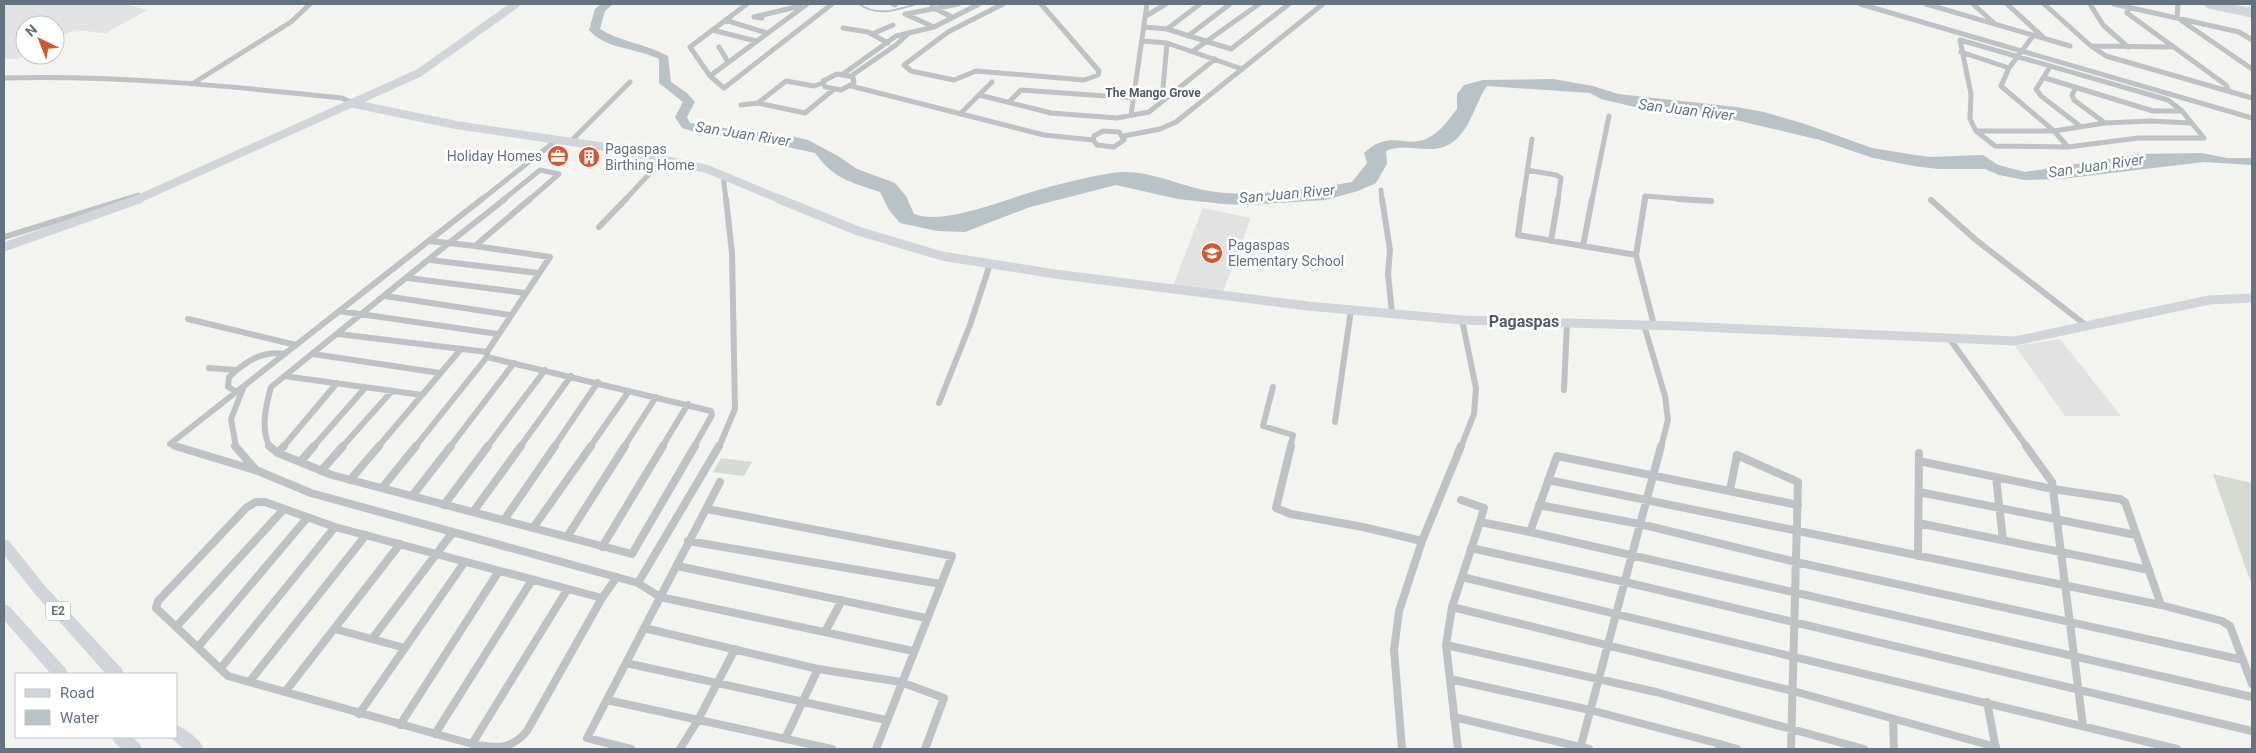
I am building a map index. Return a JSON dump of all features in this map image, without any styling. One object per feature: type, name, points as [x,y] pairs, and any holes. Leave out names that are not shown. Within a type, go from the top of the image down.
[{"type":"highway","points":[[2208,4],[2252,13]]},
{"type":"highway","name":"E2","points":[[4,545],[40,590],[115,673]]},
{"type":"highway","points":[[4,610],[59,673]]},
{"type":"highway","points":[[178,734],[196,749]]},
{"type":"highway","points":[[121,738],[134,749]]},
{"type":"main road","points":[[4,246],[117,208],[354,104],[419,73],[464,43],[516,4]]},
{"type":"main road","points":[[354,104],[456,125],[558,139],[663,159],[723,175],[858,231],[942,256],[1194,293],[1351,310],[1462,320],[1654,325],[2014,341],[2209,300],[2252,298]]},
{"type":"street","points":[[191,84],[291,22],[310,4]]},
{"type":"street","points":[[747,4],[690,47],[710,76],[724,88],[832,4]]},
{"type":"street","points":[[710,76],[807,4]]},
{"type":"street","points":[[762,18],[754,17],[807,4]]},
{"type":"street","points":[[934,27],[905,14],[932,5],[958,4]]},
{"type":"street","points":[[843,74],[896,36],[934,27],[979,4]]},
{"type":"street","points":[[1003,4],[948,32],[904,66],[911,71],[954,80],[976,71],[1084,80],[1098,74],[1099,71],[1041,4]]},
{"type":"street","points":[[1131,115],[1147,4]]},
{"type":"street","points":[[1146,16],[1166,4]]},
{"type":"street","points":[[1167,29],[1200,4]]},
{"type":"street","points":[[1188,36],[1230,4]]},
{"type":"street","points":[[1193,51],[1259,4]]},
{"type":"street","points":[[1144,27],[1167,29],[1231,49],[1289,4]]},
{"type":"street","points":[[1093,140],[1098,133],[1103,131],[1116,131],[1124,136],[1160,129],[1176,122],[1323,4]]},
{"type":"street","points":[[1860,4],[2252,118]]},
{"type":"street","points":[[1926,4],[2070,46]]},
{"type":"street","points":[[1974,4],[1996,25]]},
{"type":"street","points":[[2006,4],[2045,39]]},
{"type":"street","points":[[2044,4],[2091,46],[2106,56],[2252,98]]},
{"type":"street","points":[[2090,4],[2103,25],[2128,47]]},
{"type":"street","points":[[2114,4],[2239,32],[2252,40]]},
{"type":"street","points":[[2177,18],[2178,4]]},
{"type":"street","points":[[932,5],[952,17]]},
{"type":"street","points":[[2128,7],[2127,13],[2170,47],[2226,85],[2228,91]]},
{"type":"street","points":[[2177,18],[2252,69]]},
{"type":"street","points":[[725,20],[767,33]]},
{"type":"street","points":[[872,34],[893,25]]},
{"type":"street","points":[[843,28],[859,29],[896,45]]},
{"type":"street","points":[[712,30],[756,41]]},
{"type":"street","points":[[851,76],[896,45],[909,33]]},
{"type":"street","points":[[2033,36],[2010,68],[2001,86],[2054,131],[2068,147]]},
{"type":"street","points":[[1143,40],[1167,43],[1242,69]]},
{"type":"street","points":[[1960,40],[2168,100],[2182,111],[2204,138],[2138,138],[2068,147],[1995,146],[1976,131],[1970,119],[1971,94],[1961,52],[1960,40]]},
{"type":"street","points":[[1165,99],[1163,88],[1167,43]]},
{"type":"street","points":[[2091,46],[2170,47]]},
{"type":"street","points":[[719,47],[728,62]]},
{"type":"street","points":[[1961,52],[2010,68]]},
{"type":"street","points":[[979,95],[1052,113],[1117,118],[1149,112],[1216,59]]},
{"type":"street","points":[[2050,67],[2045,78],[2036,89],[2041,96],[2080,126]]},
{"type":"street","points":[[758,104],[786,81],[814,86],[823,83],[831,76],[843,74],[851,76],[854,80],[851,86]]},
{"type":"street","points":[[4,78],[39,77],[191,84],[342,98],[354,104]]},
{"type":"street","points":[[2045,78],[2152,110],[2182,111]]},
{"type":"street","points":[[570,141],[630,82]]},
{"type":"street","points":[[960,114],[992,82]]},
{"type":"street","points":[[823,83],[825,87],[833,90]]},
{"type":"street","points":[[741,106],[758,104],[805,113],[833,90],[851,86],[1044,135],[1093,140],[1102,147],[1114,147],[1123,143],[1124,136]]},
{"type":"street","points":[[2076,87],[2072,95],[2074,100],[2105,123]]},
{"type":"street","points":[[1009,102],[1022,90],[1134,98]]},
{"type":"street","points":[[2152,110],[2164,122]]},
{"type":"street","points":[[1582,246],[1609,116]]},
{"type":"street","points":[[1976,131],[2054,131],[2105,123],[2190,123]]},
{"type":"street","points":[[558,139],[170,444],[258,471],[311,493],[638,583],[660,597],[913,651]]},
{"type":"street","points":[[1532,139],[1518,235],[1636,256]]},
{"type":"street","points":[[599,228],[663,159]]},
{"type":"street","points":[[338,334],[487,354],[514,363],[712,411],[712,415],[632,554],[625,554],[350,480],[278,453],[271,449],[265,439],[266,408],[271,388],[284,376],[361,316],[540,170],[559,174],[474,247]]},
{"type":"street","points":[[1527,170],[1556,175],[1561,178],[1551,241]]},
{"type":"street","points":[[638,583],[722,440],[735,409],[732,253],[723,175]]},
{"type":"street","points":[[4,237],[178,182]]},
{"type":"street","points":[[1381,190],[1390,250],[1388,274],[1392,314]]},
{"type":"street","points":[[1654,325],[1636,256],[1645,196],[1711,201]]},
{"type":"street","points":[[1932,200],[1976,240],[2087,326]]},
{"type":"street","points":[[382,488],[487,354],[510,315],[550,257],[429,241]]},
{"type":"street","points":[[430,260],[538,273]]},
{"type":"street","points":[[939,403],[970,325],[990,264]]},
{"type":"street","points":[[408,278],[525,292]]},
{"type":"street","points":[[385,296],[510,315]]},
{"type":"street","points":[[1335,422],[1351,310]]},
{"type":"street","points":[[339,311],[361,316],[498,334]]},
{"type":"street","points":[[188,319],[296,345]]},
{"type":"street","points":[[1402,749],[1394,650],[1399,611],[1422,541],[1474,414],[1476,388],[1462,320]]},
{"type":"street","points":[[1564,390],[1567,323]]},
{"type":"street","points":[[1454,717],[1583,749],[1590,710],[1668,420],[1665,396],[1644,325]]},
{"type":"street","points":[[1950,338],[2052,482],[2083,726]]},
{"type":"street","points":[[264,354],[272,339]]},
{"type":"street","points":[[350,480],[461,349]]},
{"type":"street","points":[[237,392],[228,387],[228,377],[243,364],[264,354],[276,351],[285,354]]},
{"type":"street","points":[[313,354],[440,373]]},
{"type":"street","points":[[412,496],[514,363]]},
{"type":"street","points":[[209,368],[236,370]]},
{"type":"street","points":[[444,505],[545,370]]},
{"type":"street","points":[[284,376],[422,395]]},
{"type":"street","points":[[473,512],[571,376]]},
{"type":"street","points":[[504,520],[598,382]]},
{"type":"street","points":[[278,453],[336,384]]},
{"type":"street","points":[[244,386],[231,419],[232,427],[236,449],[258,471]]},
{"type":"street","points":[[1273,387],[1263,426],[1293,435],[1276,508],[1291,514],[1363,527],[1422,541]]},
{"type":"street","points":[[300,462],[365,388]]},
{"type":"street","points":[[322,470],[392,391]]},
{"type":"street","points":[[533,528],[628,391]]},
{"type":"street","points":[[567,537],[656,397]]},
{"type":"street","points":[[602,547],[688,404]]},
{"type":"street","points":[[1730,490],[1737,455],[1798,482],[1791,749]]},
{"type":"street","points":[[1530,532],[1557,456],[1798,505]]},
{"type":"street","points":[[1918,556],[1919,457],[1996,477],[2053,489],[2120,499],[2125,502],[2161,605]]},
{"type":"street","points":[[1996,477],[2003,540]]},
{"type":"street","points":[[1548,480],[2161,605],[2227,624],[2230,626],[2252,684]]},
{"type":"street","points":[[631,749],[587,738],[720,482]]},
{"type":"street","points":[[1919,492],[2136,535]]},
{"type":"street","points":[[1458,749],[1446,645],[1452,606],[1484,508],[1461,500]]},
{"type":"street","points":[[602,598],[464,563],[335,527],[260,502],[246,508],[155,605],[158,611],[228,676],[359,714],[492,748],[508,746],[519,740],[527,731],[602,598],[617,577]]},
{"type":"street","points":[[1540,505],[1640,524],[1796,562],[2243,660]]},
{"type":"street","points":[[707,509],[952,556],[876,749]]},
{"type":"street","points":[[176,627],[283,510]]},
{"type":"street","points":[[198,647],[307,518]]},
{"type":"street","points":[[1480,522],[1632,554],[1795,594],[2252,697]]},
{"type":"street","points":[[1918,523],[2149,570]]},
{"type":"street","points":[[220,669],[335,527]]},
{"type":"street","points":[[372,639],[453,532]]},
{"type":"street","points":[[250,681],[366,535]]},
{"type":"street","points":[[688,541],[941,584]]},
{"type":"street","points":[[285,692],[400,544]]},
{"type":"street","points":[[1471,548],[1625,582],[2252,731]]},
{"type":"street","points":[[359,714],[464,563]]},
{"type":"street","points":[[678,566],[926,618]]},
{"type":"street","points":[[400,725],[499,571]]},
{"type":"street","points":[[1462,577],[2176,749]]},
{"type":"street","points":[[434,734],[532,580]]},
{"type":"street","points":[[472,744],[567,590]]},
{"type":"street","points":[[825,632],[842,600]]},
{"type":"street","points":[[1452,606],[1793,691],[1996,748],[1987,702]]},
{"type":"street","points":[[644,628],[818,669],[901,682],[944,698],[925,749]]},
{"type":"street","points":[[335,629],[405,648]]},
{"type":"street","points":[[1446,645],[1599,678],[1792,727],[1864,749]]},
{"type":"street","points":[[680,749],[698,720],[735,650]]},
{"type":"street","points":[[626,663],[886,720]]},
{"type":"street","points":[[785,739],[818,669]]},
{"type":"street","points":[[1450,679],[1590,710],[1720,747],[1737,749]]},
{"type":"street","points":[[607,700],[832,749]]},
{"type":"street","points":[[1893,719],[1894,749]]},
{"type":"shaded area","points":[[4,4],[125,4],[147,10],[106,33],[74,30],[65,34],[65,15],[15,15],[15,59],[4,59]]},
{"type":"shaded area","name":"Pagaspas Elementary School","points":[[1203,208],[1251,218],[1222,294],[1172,288]]},
{"type":"shaded area","points":[[2060,339],[2121,416],[2065,416],[2015,346]]},
{"type":"shaded area","points":[[721,458],[752,462],[744,476],[713,472]]},
{"type":"shaded area","points":[[2213,474],[2252,483],[2252,586]]},
{"type":"water","points":[[1553,79],[1593,86],[1618,94],[1736,107],[1764,112],[1805,124],[1872,148],[1930,157],[1983,155],[1998,165],[2025,172],[2140,154],[2202,153],[2227,158],[2252,158],[2252,165],[2204,162],[2061,179],[2025,180],[1999,175],[1985,169],[1938,169],[1873,158],[1820,140],[1706,113],[1674,109],[1652,111],[1601,99],[1590,93],[1487,86],[1467,125],[1454,142],[1444,147],[1432,149],[1403,148],[1386,151],[1387,164],[1376,183],[1358,191],[1325,200],[1248,205],[1178,199],[1116,185],[1030,207],[965,232],[937,231],[900,223],[889,210],[880,192],[851,182],[836,174],[815,153],[774,144],[789,136],[808,140],[838,156],[857,169],[895,183],[906,196],[914,214],[927,217],[958,214],[1038,190],[1112,173],[1125,172],[1151,175],[1216,192],[1248,194],[1284,192],[1352,182],[1367,163],[1364,153],[1373,146],[1389,140],[1411,142],[1426,139],[1443,126],[1457,109],[1457,94],[1464,85],[1483,80]]},
{"type":"waterway","name":"San Juan River","points":[[608,4],[600,9],[594,30],[612,40],[647,50],[664,58],[665,83],[683,95],[689,102],[681,117],[686,125],[699,129],[802,143]]},
{"type":"waterway","points":[[859,4],[866,8],[880,11],[894,10],[916,4]]},
{"type":"place","name":"Holiday Homes","points":[[558,156]]},
{"type":"place","name":"Pagaspas Birthing Home","points":[[589,157]]},
{"type":"place","name":"Pagaspas Elementary School","points":[[1212,253]]},
{"type":"district","name":"The Mango Grove","points":[[1153,93]]},
{"type":"district","name":"Pagaspas","points":[[1524,321]]}]
